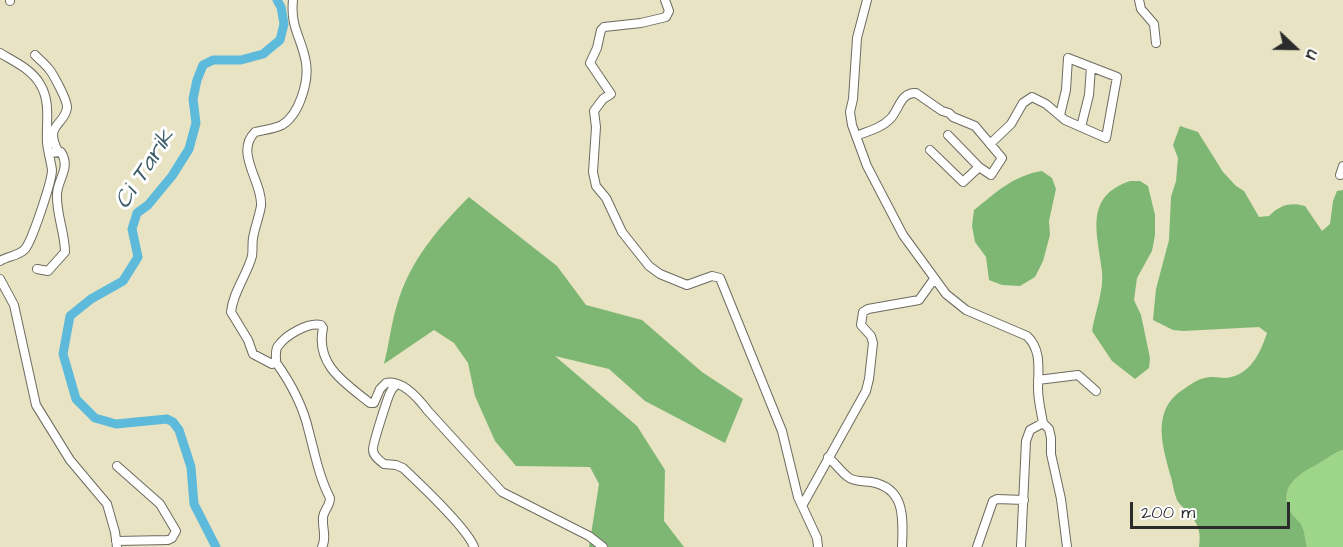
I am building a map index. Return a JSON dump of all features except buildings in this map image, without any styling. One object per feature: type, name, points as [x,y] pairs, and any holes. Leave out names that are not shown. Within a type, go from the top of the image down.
[{"type":"street","points":[[275,361],[272,364],[253,354],[248,340],[231,312],[233,300],[252,255],[252,240],[261,207],[247,146],[255,132],[278,127],[292,117],[307,75],[302,48],[293,26],[293,0]]},
{"type":"street","points":[[867,0],[857,38],[854,99],[850,112],[862,155],[893,218],[934,279],[957,304],[1030,339],[1038,356],[1043,423],[1049,429],[1051,438],[1051,454],[1061,499],[1067,547]]},
{"type":"street","points":[[1139,0],[1141,9],[1154,24],[1156,43]]},
{"type":"street","points":[[667,5],[666,18],[607,26],[601,30],[597,48],[590,63],[611,94],[603,99],[594,111],[596,128],[593,156],[594,180],[622,232],[649,266],[660,274],[687,285],[712,276],[720,278],[782,431],[802,506],[817,538],[818,547]]},
{"type":"street","points":[[0,53],[26,68],[42,86],[48,110],[49,153],[52,170],[28,244],[20,254],[0,261]]},
{"type":"street","points":[[35,55],[49,69],[66,101],[67,109],[53,131],[58,151],[63,154],[65,169],[57,192],[65,252],[48,271],[37,269]]},
{"type":"street","points":[[990,144],[1011,124],[1023,103],[1032,97],[1046,104],[1060,115],[1081,127],[1106,138],[1117,77],[1068,58],[1066,90],[1060,115]]},
{"type":"street","points":[[1081,127],[1089,95],[1091,67]]},
{"type":"street","points":[[856,136],[888,121],[906,95],[912,92],[953,117],[975,126],[1002,158],[991,175],[979,167],[948,135]]},
{"type":"street","points":[[930,150],[963,182],[979,167]]},
{"type":"street","points":[[49,153],[58,151]]},
{"type":"street","points":[[1340,175],[1343,166]]},
{"type":"street","points":[[46,190],[57,192]]},
{"type":"street","points":[[802,506],[856,411],[868,384],[873,343],[871,336],[861,325],[864,312],[868,309],[919,300],[934,279]]},
{"type":"street","points":[[1,281],[14,305],[36,405],[70,460],[107,504],[116,544],[172,538],[176,531],[160,504],[117,466]]},
{"type":"street","points":[[322,547],[325,539],[323,517],[330,498],[317,465],[302,407],[294,388],[275,361],[279,344],[308,325],[317,324],[323,328],[322,348],[332,372],[370,403],[374,403],[384,384],[391,381],[397,384],[419,398],[428,411],[502,492],[589,536],[603,547]]},
{"type":"street","points":[[1038,380],[1078,375],[1096,391]]},
{"type":"street","points":[[397,384],[388,399],[372,450],[384,464],[399,466],[410,474],[451,516],[474,547]]},
{"type":"street","points":[[1021,547],[1027,434],[1032,428],[1043,423]]},
{"type":"street","points":[[828,457],[848,478],[888,486],[893,491],[903,516],[902,547]]},
{"type":"street","points":[[977,547],[993,501],[997,499],[1024,500]]},
{"type":"green space","points":[[1180,126],[1198,132],[1223,172],[1244,191],[1259,217],[1269,216],[1286,205],[1305,206],[1322,231],[1330,224],[1333,201],[1337,191],[1343,190],[1343,450],[1305,471],[1289,487],[1287,501],[1289,509],[1302,526],[1307,547],[1199,547],[1197,525],[1175,495],[1163,442],[1163,418],[1166,407],[1173,398],[1197,380],[1208,377],[1229,378],[1245,371],[1259,354],[1267,333],[1259,327],[1173,330],[1153,320],[1156,289],[1169,240],[1171,197],[1176,181],[1178,158],[1173,145]]},
{"type":"green space","points":[[1042,171],[1052,178],[1056,189],[1049,221],[1050,235],[1043,261],[1035,277],[1020,286],[1002,285],[989,280],[986,257],[975,242],[972,226],[974,210],[1013,181]]},
{"type":"green space","points":[[1130,181],[1140,181],[1148,186],[1155,215],[1152,251],[1137,278],[1134,300],[1141,315],[1150,358],[1149,368],[1135,379],[1112,361],[1092,331],[1101,294],[1102,279],[1097,230],[1099,207],[1105,197],[1115,188]]},
{"type":"green space","points":[[469,197],[557,266],[586,305],[642,320],[702,372],[743,399],[725,443],[645,401],[609,369],[555,356],[637,426],[665,470],[664,521],[684,547],[589,547],[599,484],[590,467],[516,466],[495,441],[475,396],[468,363],[454,343],[434,330],[384,364],[395,312],[409,274],[436,233]]},
{"type":"green space","points":[[1343,450],[1343,547],[1307,547],[1302,526],[1289,509],[1287,493],[1289,487],[1305,471]]},
{"type":"waterway","name":"Ci Tarik","points":[[216,547],[194,504],[191,467],[179,430],[173,422],[167,419],[116,424],[95,418],[76,399],[63,354],[70,316],[91,299],[123,281],[138,257],[132,229],[137,213],[148,205],[172,176],[189,149],[196,123],[193,99],[203,65],[213,60],[241,60],[263,54],[280,40],[284,24],[281,7],[277,0]]}]
